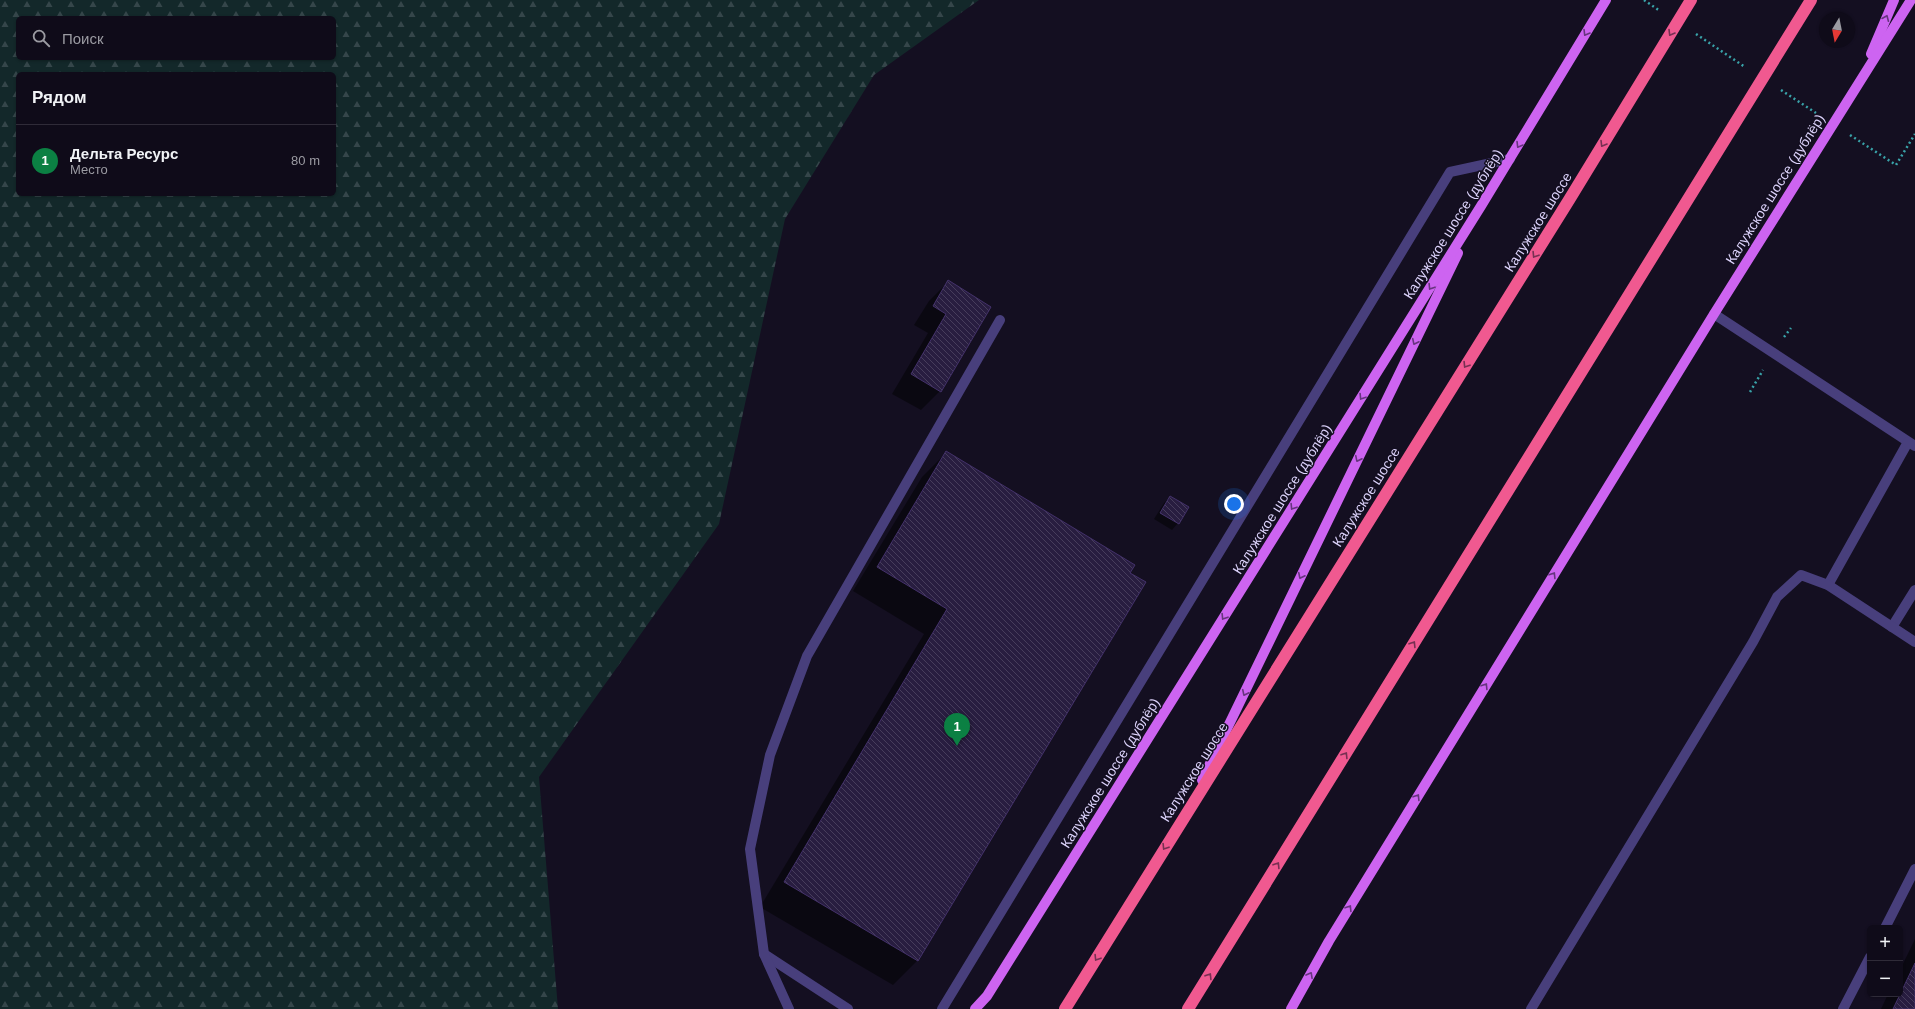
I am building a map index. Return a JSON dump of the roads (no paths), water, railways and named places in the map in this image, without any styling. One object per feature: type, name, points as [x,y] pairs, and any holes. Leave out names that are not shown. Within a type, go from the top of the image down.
[{"type":"highway","name":"Калужское шоссе","points":[[1065,1009],[1569,200],[1691,0]]},
{"type":"highway","points":[[1188,1009],[1811,0]]},
{"type":"main road","name":"Калужское шоссе (дублёр)","points":[[975,1009],[987,996],[1481,206],[1606,0]]},
{"type":"main road","points":[[1860,80],[1894,0]]},
{"type":"main road","name":"Калужское шоссе (дублёр)","points":[[1291,1009],[1333,934],[1714,314],[1860,80],[1912,0]]},
{"type":"main road","points":[[1186,814],[1481,206]]},
{"type":"street","points":[[942,1009],[1450,172],[1510,159]]},
{"type":"street","points":[[1714,314],[1912,444],[1828,586]]},
{"type":"street","points":[[789,1009],[764,954],[750,849],[773,748],[808,656],[1000,320]]},
{"type":"street","points":[[1531,1009],[1753,642],[1778,597],[1800,575],[1828,586],[1915,642]]},
{"type":"street","points":[[1892,627],[1915,590]]},
{"type":"street","points":[[1887,925],[1915,869]]},
{"type":"street","points":[[764,954],[848,1009]]},
{"type":"street","points":[[1843,1009],[1868,961]]},
{"type":"place","name":"Дельта Ресурс","points":[[957,746]]}]
